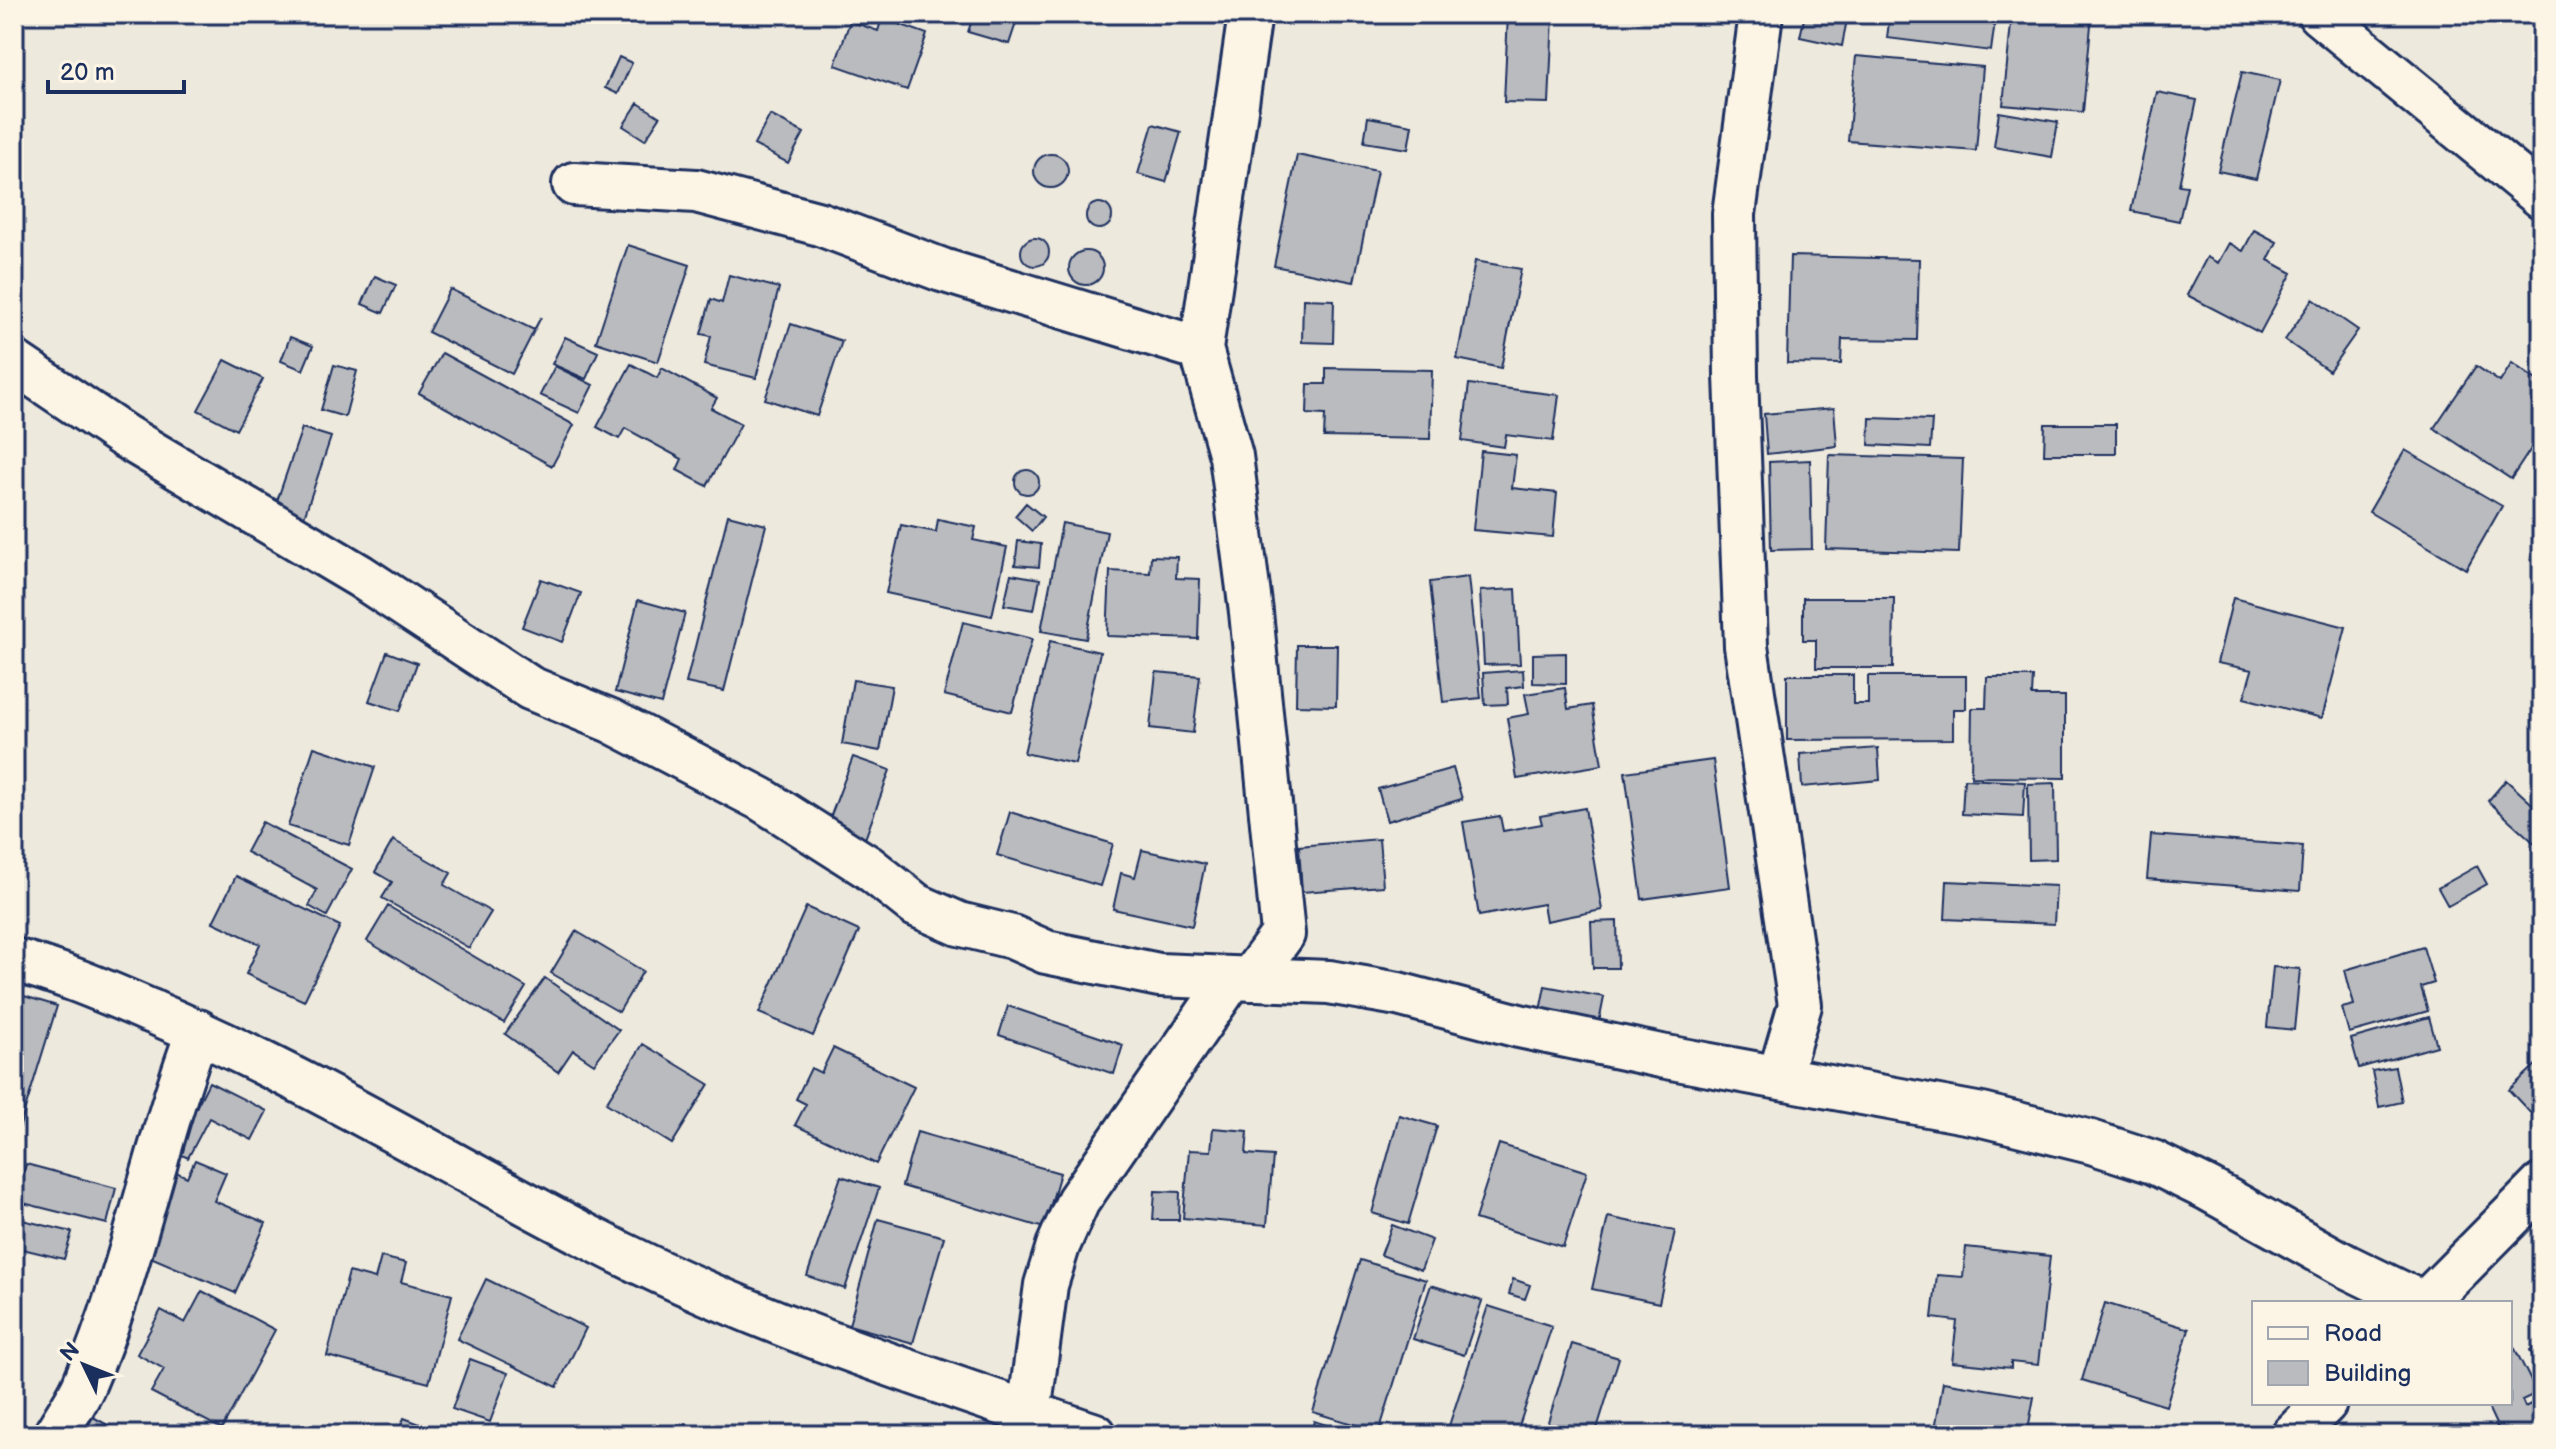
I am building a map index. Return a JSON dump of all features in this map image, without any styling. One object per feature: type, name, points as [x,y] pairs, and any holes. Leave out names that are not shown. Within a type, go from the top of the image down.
[{"type":"street","points":[[1029,1413],[1046,1285],[1058,1246],[1074,1211],[1099,1171],[1241,979],[1283,934],[1251,612],[1231,456],[1201,349],[1250,14]]},
{"type":"street","points":[[1761,14],[1734,214],[1736,375],[1746,646],[1800,1005],[1779,1077]]},
{"type":"street","points":[[2319,14],[2542,197]]},
{"type":"street","points":[[574,184],[696,191],[820,224],[942,270],[1201,349]]},
{"type":"street","points":[[14,362],[124,436],[360,576],[530,688],[611,721],[761,799],[868,867],[916,905],[959,924],[1012,937],[1061,955],[1159,975],[1329,982],[1384,992],[1519,1026],[1661,1056],[1982,1115],[2091,1142],[2153,1162],[2346,1266],[2420,1301]]},
{"type":"street","points":[[14,960],[59,972],[198,1031],[311,1086],[591,1239],[754,1313],[1095,1435]]},
{"type":"street","points":[[55,1435],[82,1390],[113,1308],[176,1091],[198,1031]]},
{"type":"street","points":[[2426,1301],[2542,1185]]},
{"type":"street","points":[[2293,1435],[2323,1405]]},
{"type":"building","points":[[974,14],[1019,14],[1009,44],[968,32]]},
{"type":"building","points":[[1185,14],[1219,14],[1217,22]]},
{"type":"building","points":[[1508,14],[1553,16],[1549,103],[1504,102]]},
{"type":"building","points":[[1805,14],[1848,14],[1842,46],[1800,37]]},
{"type":"building","points":[[1890,14],[1996,14],[1991,51],[1887,38]]},
{"type":"building","points":[[2012,14],[2092,14],[2083,112],[2003,105]]},
{"type":"building","points":[[882,18],[927,34],[907,90],[835,65],[850,21],[878,31]]},
{"type":"building","points":[[1856,56],[1983,67],[1976,151],[1848,141]]},
{"type":"building","points":[[619,57],[632,63],[618,94],[605,88]]},
{"type":"building","points":[[2242,72],[2280,80],[2256,179],[2218,171]]},
{"type":"building","points":[[2157,92],[2197,100],[2179,185],[2187,186],[2179,221],[2131,211]]},
{"type":"building","points":[[638,103],[660,117],[645,140],[623,126]]},
{"type":"building","points":[[1999,112],[2058,122],[2052,157],[1994,147]]},
{"type":"building","points":[[770,115],[804,133],[788,163],[754,145]]},
{"type":"building","points":[[1368,117],[1412,125],[1408,149],[1364,142]]},
{"type":"building","points":[[1153,124],[1181,132],[1166,182],[1138,174]]},
{"type":"building","points":[[1051,154],[1063,159],[1068,171],[1063,183],[1051,188],[1039,183],[1034,171],[1039,159]]},
{"type":"building","points":[[1297,155],[1377,171],[1354,282],[1274,266]]},
{"type":"building","points":[[1099,203],[1108,207],[1112,216],[1108,225],[1099,229],[1090,225],[1086,216],[1090,207]]},
{"type":"building","points":[[2254,230],[2277,242],[2268,260],[2292,273],[2260,333],[2187,295],[2207,257],[2218,263],[2229,243],[2243,251]]},
{"type":"building","points":[[1035,238],[1045,242],[1049,252],[1045,262],[1035,266],[1025,262],[1021,252],[1025,242]]},
{"type":"building","points":[[628,245],[690,265],[658,362],[596,342]]},
{"type":"building","points":[[1086,251],[1098,256],[1103,268],[1098,280],[1086,285],[1074,280],[1069,268],[1074,256]]},
{"type":"building","points":[[1790,256],[1919,259],[1917,340],[1842,339],[1841,364],[1787,363]]},
{"type":"building","points":[[1475,261],[1521,269],[1501,368],[1457,359]]},
{"type":"building","points":[[729,275],[779,288],[756,378],[704,365],[711,336],[701,334],[711,299],[722,303]]},
{"type":"building","points":[[375,276],[396,285],[383,313],[362,304]]},
{"type":"building","points":[[450,289],[534,330],[541,317],[512,374],[428,332]]},
{"type":"building","points":[[1303,299],[1334,300],[1333,343],[1302,342]]},
{"type":"building","points":[[2313,299],[2358,330],[2329,371],[2285,340]]},
{"type":"building","points":[[791,324],[842,341],[817,416],[765,399]]},
{"type":"building","points":[[290,337],[313,346],[303,370],[281,361]]},
{"type":"building","points":[[565,337],[598,352],[586,379],[552,364]]},
{"type":"building","points":[[442,353],[574,425],[552,466],[419,393]]},
{"type":"building","points":[[225,360],[263,379],[236,430],[198,410]]},
{"type":"building","points":[[2512,363],[2542,384],[2532,403],[2542,409],[2542,432],[2511,479],[2434,428],[2476,366],[2500,382]]},
{"type":"building","points":[[631,364],[657,378],[662,368],[717,398],[711,408],[741,424],[707,486],[677,470],[682,459],[625,428],[619,439],[597,427]]},
{"type":"building","points":[[334,365],[357,371],[345,417],[321,410]]},
{"type":"building","points":[[555,366],[593,385],[579,413],[540,395]]},
{"type":"building","points":[[1326,368],[1432,370],[1430,439],[1324,437],[1325,415],[1307,414],[1308,384],[1326,384]]},
{"type":"building","points":[[1469,384],[1559,395],[1553,441],[1506,435],[1504,447],[1462,441]]},
{"type":"building","points":[[1834,408],[1837,446],[1767,454],[1764,414]]},
{"type":"building","points":[[1870,418],[1932,420],[1930,448],[1869,445]]},
{"type":"building","points":[[2045,424],[2116,424],[2116,454],[2044,454]]},
{"type":"building","points":[[302,428],[331,437],[304,517],[275,507]]},
{"type":"building","points":[[2405,450],[2502,506],[2466,569],[2369,512]]},
{"type":"building","points":[[1481,451],[1516,455],[1512,488],[1557,493],[1553,537],[1473,530]]},
{"type":"building","points":[[1829,455],[1963,459],[1959,553],[1826,549]]},
{"type":"building","points":[[1810,460],[1812,549],[1771,550],[1769,462]]},
{"type":"building","points":[[1022,470],[1032,470],[1039,477],[1039,487],[1032,494],[1022,494],[1015,487],[1015,477]]},
{"type":"building","points":[[1026,503],[1043,517],[1032,531],[1015,516]]},
{"type":"building","points":[[728,515],[766,525],[724,691],[686,683]]},
{"type":"building","points":[[938,519],[976,527],[973,540],[1007,547],[992,616],[886,593],[901,525],[936,532]]},
{"type":"building","points":[[1062,523],[1107,532],[1086,639],[1041,631]]},
{"type":"building","points":[[1018,541],[1041,544],[1039,567],[1015,565]]},
{"type":"building","points":[[1151,556],[1177,557],[1176,578],[1200,579],[1198,639],[1107,636],[1110,571],[1150,573]]},
{"type":"building","points":[[1011,574],[1040,579],[1034,610],[1004,605]]},
{"type":"building","points":[[1468,577],[1481,698],[1443,702],[1430,582]]},
{"type":"building","points":[[541,579],[581,593],[562,642],[522,627]]},
{"type":"building","points":[[1516,589],[1520,664],[1484,665],[1480,591]]},
{"type":"building","points":[[1803,598],[1894,598],[1893,668],[1816,668],[1816,640],[1803,640]]},
{"type":"building","points":[[2233,598],[2346,627],[2322,718],[2244,698],[2252,670],[2217,663]]},
{"type":"building","points":[[638,600],[685,613],[661,704],[615,692]]},
{"type":"building","points":[[963,622],[1032,639],[1012,712],[944,695]]},
{"type":"building","points":[[1050,641],[1100,652],[1075,764],[1024,753]]},
{"type":"building","points":[[1297,645],[1337,645],[1336,706],[1296,705]]},
{"type":"building","points":[[387,652],[417,663],[400,711],[369,701]]},
{"type":"building","points":[[1566,653],[1566,684],[1533,683],[1533,654]]},
{"type":"building","points":[[1523,670],[1524,686],[1507,688],[1508,704],[1485,705],[1483,673]]},
{"type":"building","points":[[1156,672],[1200,676],[1193,733],[1150,728]]},
{"type":"building","points":[[1787,675],[1853,675],[1853,704],[1868,704],[1868,676],[1966,676],[1966,709],[1953,709],[1953,739],[1787,740]]},
{"type":"building","points":[[1987,677],[2033,677],[2032,696],[2065,696],[2065,778],[1971,777],[1972,708],[1986,708]]},
{"type":"building","points":[[853,680],[892,686],[880,751],[842,744]]},
{"type":"building","points":[[1565,688],[1568,709],[1592,705],[1602,765],[1517,779],[1507,718],[1529,714],[1525,694]]},
{"type":"building","points":[[314,747],[375,767],[349,845],[288,826]]},
{"type":"building","points":[[1878,748],[1880,780],[1802,787],[1800,754]]},
{"type":"building","points":[[853,757],[890,770],[865,839],[827,826]]},
{"type":"building","points":[[1713,760],[1730,887],[1642,899],[1625,772]]},
{"type":"building","points":[[1453,768],[1462,799],[1387,821],[1378,789]]},
{"type":"building","points":[[1964,779],[2025,782],[2023,817],[1962,814]]},
{"type":"building","points":[[2506,780],[2542,813],[2542,850],[2488,801]]},
{"type":"building","points":[[2055,783],[2056,859],[2029,860],[2028,784]]},
{"type":"building","points":[[1585,808],[1602,910],[1546,921],[1543,904],[1479,916],[1463,822],[1500,816],[1503,831],[1542,824],[1540,816]]},
{"type":"building","points":[[1010,812],[1113,844],[1100,886],[997,855]]},
{"type":"building","points":[[262,822],[352,869],[327,916],[309,906],[317,890],[246,852]]},
{"type":"building","points":[[2151,835],[2303,846],[2300,891],[2147,879]]},
{"type":"building","points":[[1379,839],[1383,886],[1302,892],[1299,846]]},
{"type":"building","points":[[393,840],[451,873],[444,885],[491,912],[469,948],[382,898],[392,882],[375,872]]},
{"type":"building","points":[[1142,850],[1205,864],[1192,926],[1113,909],[1121,873],[1135,877]]},
{"type":"building","points":[[2477,866],[2487,884],[2448,906],[2438,888]]},
{"type":"building","points":[[236,876],[340,926],[304,1001],[246,974],[260,944],[213,922]]},
{"type":"building","points":[[1947,881],[2056,886],[2054,924],[1945,919]]},
{"type":"building","points":[[388,906],[526,987],[504,1023],[367,941]]},
{"type":"building","points":[[806,907],[859,931],[813,1036],[759,1013]]},
{"type":"building","points":[[1617,921],[1618,968],[1593,968],[1591,922]]},
{"type":"building","points":[[576,931],[643,971],[619,1012],[551,973]]},
{"type":"building","points":[[2423,947],[2434,983],[2421,987],[2428,1011],[2349,1033],[2342,1008],[2354,1005],[2345,970]]},
{"type":"building","points":[[2273,967],[2300,969],[2294,1030],[2267,1027]]},
{"type":"building","points":[[545,978],[619,1030],[594,1064],[573,1050],[558,1072],[505,1034]]},
{"type":"building","points":[[1545,986],[1604,997],[1597,1033],[1538,1021]]},
{"type":"building","points":[[14,993],[57,1006],[15,1142],[14,1142]]},
{"type":"building","points":[[1008,1006],[1123,1045],[1114,1074],[999,1035]]},
{"type":"building","points":[[2429,1017],[2437,1046],[2359,1068],[2351,1039]]},
{"type":"building","points":[[643,1044],[709,1084],[672,1144],[606,1103]]},
{"type":"building","points":[[833,1048],[914,1087],[876,1164],[795,1125],[806,1104],[796,1099],[811,1068],[821,1073]]},
{"type":"building","points":[[2542,1059],[2542,1111],[2535,1118],[2509,1090]]},
{"type":"building","points":[[2395,1067],[2402,1102],[2379,1107],[2372,1071]]},
{"type":"building","points":[[209,1082],[267,1111],[252,1140],[209,1118],[188,1158],[174,1151]]},
{"type":"building","points":[[1399,1115],[1437,1126],[1408,1224],[1372,1213]]},
{"type":"building","points":[[1213,1128],[1248,1131],[1246,1154],[1273,1156],[1267,1225],[1183,1218],[1189,1150],[1211,1151]]},
{"type":"building","points":[[917,1132],[1060,1173],[1044,1228],[902,1186]]},
{"type":"building","points":[[1499,1144],[1587,1172],[1563,1247],[1475,1219]]},
{"type":"building","points":[[195,1160],[226,1173],[214,1201],[266,1223],[235,1293],[134,1250],[169,1169],[187,1177]]},
{"type":"building","points":[[26,1164],[116,1188],[107,1224],[15,1201]]},
{"type":"building","points":[[841,1176],[879,1188],[845,1289],[807,1276]]},
{"type":"building","points":[[1155,1191],[1180,1192],[1179,1220],[1153,1220]]},
{"type":"building","points":[[1608,1217],[1675,1231],[1659,1303],[1592,1289]]},
{"type":"building","points":[[14,1218],[72,1232],[64,1259],[14,1247]]},
{"type":"building","points":[[878,1219],[944,1237],[913,1343],[849,1325]]},
{"type":"building","points":[[1392,1225],[1432,1240],[1421,1270],[1381,1255]]},
{"type":"building","points":[[1966,1247],[2050,1256],[2038,1365],[2011,1362],[2011,1368],[1952,1362],[1957,1321],[1932,1318],[1937,1275],[1963,1277]]},
{"type":"building","points":[[381,1257],[406,1263],[401,1282],[452,1295],[429,1383],[327,1356],[349,1272],[375,1279]]},
{"type":"building","points":[[1360,1260],[1426,1280],[1379,1432],[1313,1412]]},
{"type":"building","points":[[486,1279],[586,1328],[557,1387],[457,1339]]},
{"type":"building","points":[[1513,1279],[1530,1285],[1525,1299],[1509,1294]]},
{"type":"building","points":[[1431,1285],[1482,1301],[1464,1355],[1413,1339]]},
{"type":"building","points":[[202,1291],[275,1330],[222,1429],[151,1392],[164,1369],[137,1354],[161,1310],[185,1323]]},
{"type":"building","points":[[2105,1303],[2189,1329],[2166,1406],[2082,1380]]},
{"type":"building","points":[[1488,1306],[1552,1326],[1516,1435],[1446,1435]]},
{"type":"building","points":[[2512,1343],[2537,1393],[2522,1400],[2525,1407],[2542,1398],[2542,1435],[2501,1435],[2487,1405],[2512,1405]]},
{"type":"building","points":[[1572,1344],[1619,1358],[1595,1435],[1544,1435]]},
{"type":"building","points":[[2542,1345],[2542,1376],[2530,1350]]},
{"type":"building","points":[[470,1359],[508,1373],[490,1422],[452,1409]]},
{"type":"building","points":[[1943,1382],[2034,1397],[2027,1435],[1934,1435]]},
{"type":"building","points":[[93,1417],[124,1434],[83,1435]]},
{"type":"building","points":[[404,1418],[449,1435],[397,1435]]},
{"type":"building","points":[[1314,1421],[1356,1435],[1310,1435]]},
{"type":"building","points":[[684,1424],[716,1435],[680,1435]]}]
